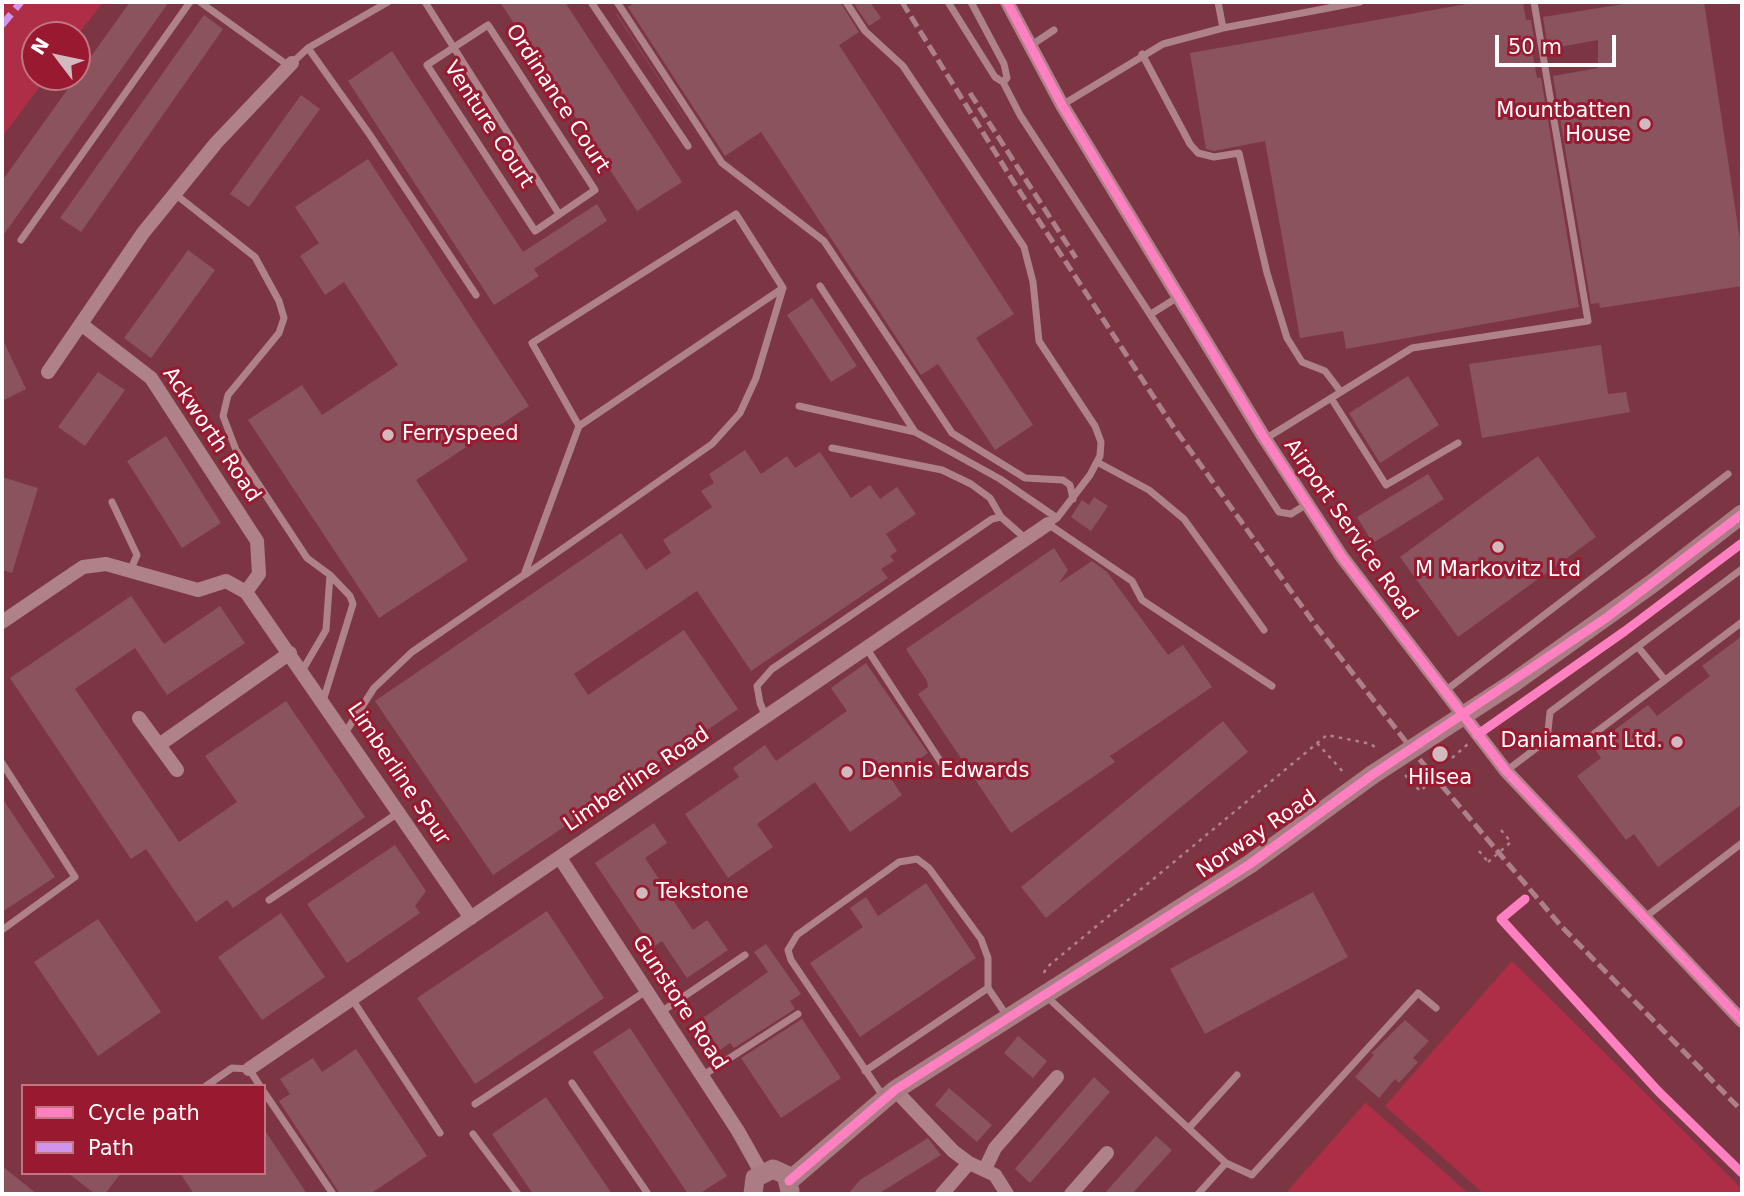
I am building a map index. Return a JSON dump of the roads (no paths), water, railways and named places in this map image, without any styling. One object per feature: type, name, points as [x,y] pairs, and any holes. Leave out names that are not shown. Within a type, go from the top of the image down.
[{"type":"street","name":"Airport Service Road","points":[[1007,2],[1062,105],[1265,439],[1342,557],[1506,771],[1742,1021]]},
{"type":"street","points":[[48,372],[144,233],[216,143],[291,64]]},
{"type":"street","name":"Ackworth Road","points":[[81,324],[151,378],[257,541],[258,574],[246,592]]},
{"type":"street","name":"Norway Road","points":[[761,1172],[778,1170],[789,1187],[890,1095],[1041,995],[1250,864],[1373,775],[1513,683],[1653,583],[1742,514]]},
{"type":"street","name":"Limberline Road","points":[[249,1069],[1052,521]]},
{"type":"street","points":[[2,622],[83,567],[106,564],[198,590],[226,581],[246,592]]},
{"type":"street","name":"Limberline Spur","points":[[246,592],[471,918]]},
{"type":"street","points":[[159,745],[290,653]]},
{"type":"street","points":[[139,718],[177,770]]},
{"type":"street","name":"Gunstore Road","points":[[560,858],[761,1172]]},
{"type":"street","points":[[985,1168],[995,1148],[1057,1077]]},
{"type":"street","points":[[890,1095],[968,1163],[985,1168],[995,1175],[1007,1194]]},
{"type":"street","points":[[1071,1194],[1107,1153]]},
{"type":"street","points":[[942,1194],[968,1163]]},
{"type":"street","points":[[753,1194],[752,1185],[761,1172]]},
{"type":"lane","points":[[21,240],[190,2]]},
{"type":"lane","points":[[200,2],[291,64],[308,48],[388,2]]},
{"type":"lane","points":[[425,2],[559,214]]},
{"type":"lane","points":[[591,2],[688,146]]},
{"type":"lane","points":[[617,2],[722,163],[824,241],[952,433],[1025,478],[1063,480],[1070,485],[1073,499]]},
{"type":"lane","points":[[846,2],[865,31],[903,65],[1024,247],[1033,282],[1038,341],[1095,426],[1101,442],[1097,462],[1073,499],[1052,521]]},
{"type":"lane","points":[[948,2],[995,77],[1003,82],[1020,115],[1279,512],[1291,514],[1307,504]]},
{"type":"lane","points":[[971,2],[1004,64],[1007,78],[1003,82]]},
{"type":"lane","points":[[1218,2],[1223,28]]},
{"type":"lane","points":[[1062,105],[1142,54],[1163,44],[1223,28],[1360,2]]},
{"type":"lane","points":[[1265,439],[1412,348],[1588,321],[1534,2]]},
{"type":"lane","name":"Ordinance Court","points":[[455,47],[488,25],[595,190],[559,214]]},
{"type":"lane","points":[[1030,46],[1054,30]]},
{"type":"lane","name":"Venture Court","points":[[455,47],[427,65],[535,230],[559,214]]},
{"type":"lane","points":[[308,48],[370,135],[476,295]]},
{"type":"lane","points":[[1142,54],[1190,144],[1199,153],[1214,158],[1239,153],[1267,273],[1287,338],[1302,362],[1325,371],[1341,392]]},
{"type":"lane","points":[[175,194],[255,257],[279,301],[284,318],[279,333],[228,395],[223,416],[236,450],[307,558],[330,575],[350,596],[353,604],[323,701]]},
{"type":"lane","points":[[345,733],[374,688],[412,652],[712,443],[740,413],[756,378],[783,288],[736,214],[532,343],[579,426]]},
{"type":"lane","points":[[820,286],[915,432]]},
{"type":"lane","points":[[524,575],[579,426],[783,288]]},
{"type":"lane","points":[[1151,314],[1178,297]]},
{"type":"lane","points":[[1331,398],[1386,485],[1458,443]]},
{"type":"lane","points":[[799,406],[915,432],[1000,480],[1132,581],[1142,600],[1272,686]]},
{"type":"lane","points":[[832,448],[942,470],[971,484],[990,498],[1000,517],[1027,539]]},
{"type":"lane","points":[[1097,462],[1149,490],[1184,519],[1264,630]]},
{"type":"lane","points":[[1444,692],[1728,474]]},
{"type":"lane","points":[[112,502],[136,555],[131,569]]},
{"type":"lane","points":[[766,717],[757,695],[757,686],[764,676],[984,525],[1000,517]]},
{"type":"lane","points":[[1547,740],[1550,712],[1742,569]]},
{"type":"lane","points":[[302,671],[326,630],[330,575]]},
{"type":"lane","points":[[1506,771],[1547,740],[1583,742],[1742,622]]},
{"type":"lane","points":[[1638,647],[1665,680]]},
{"type":"lane","points":[[867,649],[946,770]]},
{"type":"lane","points":[[2,763],[75,877],[2,930]]},
{"type":"lane","points":[[269,900],[399,813]]},
{"type":"lane","points":[[1644,919],[1742,843]]},
{"type":"lane","points":[[890,1095],[866,1071],[791,960],[788,950],[797,935],[899,862],[917,859],[929,868],[981,939],[988,958],[988,988],[1007,1017]]},
{"type":"lane","points":[[660,1012],[745,955]]},
{"type":"lane","points":[[866,1071],[988,988]]},
{"type":"lane","points":[[475,1104],[646,991]]},
{"type":"lane","points":[[1041,995],[1226,1163],[1252,1175],[1419,993],[1436,1008]]},
{"type":"lane","points":[[352,999],[440,1133]]},
{"type":"lane","points":[[702,1076],[798,1014]]},
{"type":"lane","points":[[209,1084],[232,1068],[249,1069],[259,1084]]},
{"type":"lane","points":[[1189,1128],[1237,1074]]},
{"type":"lane","points":[[572,1083],[648,1194]]},
{"type":"lane","points":[[266,1095],[333,1194]]},
{"type":"lane","points":[[473,1134],[518,1194]]},
{"type":"lane","points":[[1198,1194],[1226,1163]]},
{"type":"railway","points":[[902,2],[1013,181],[1172,425],[1316,626],[1421,761],[1561,926],[1742,1111]]},
{"type":"railway","points":[[970,93],[1076,258]]},
{"type":"place","name":"Mountbatten House","points":[[1645,124]]},
{"type":"place","name":"Ferryspeed","points":[[388,435]]},
{"type":"place","name":"M Markovitz Ltd","points":[[1498,547]]},
{"type":"place","name":"Daniamant Ltd.","points":[[1677,742]]},
{"type":"place","name":"Hilsea","points":[[1440,754]]},
{"type":"place","name":"Dennis Edwards","points":[[847,772]]},
{"type":"place","name":"Tekstone","points":[[642,893]]}]
